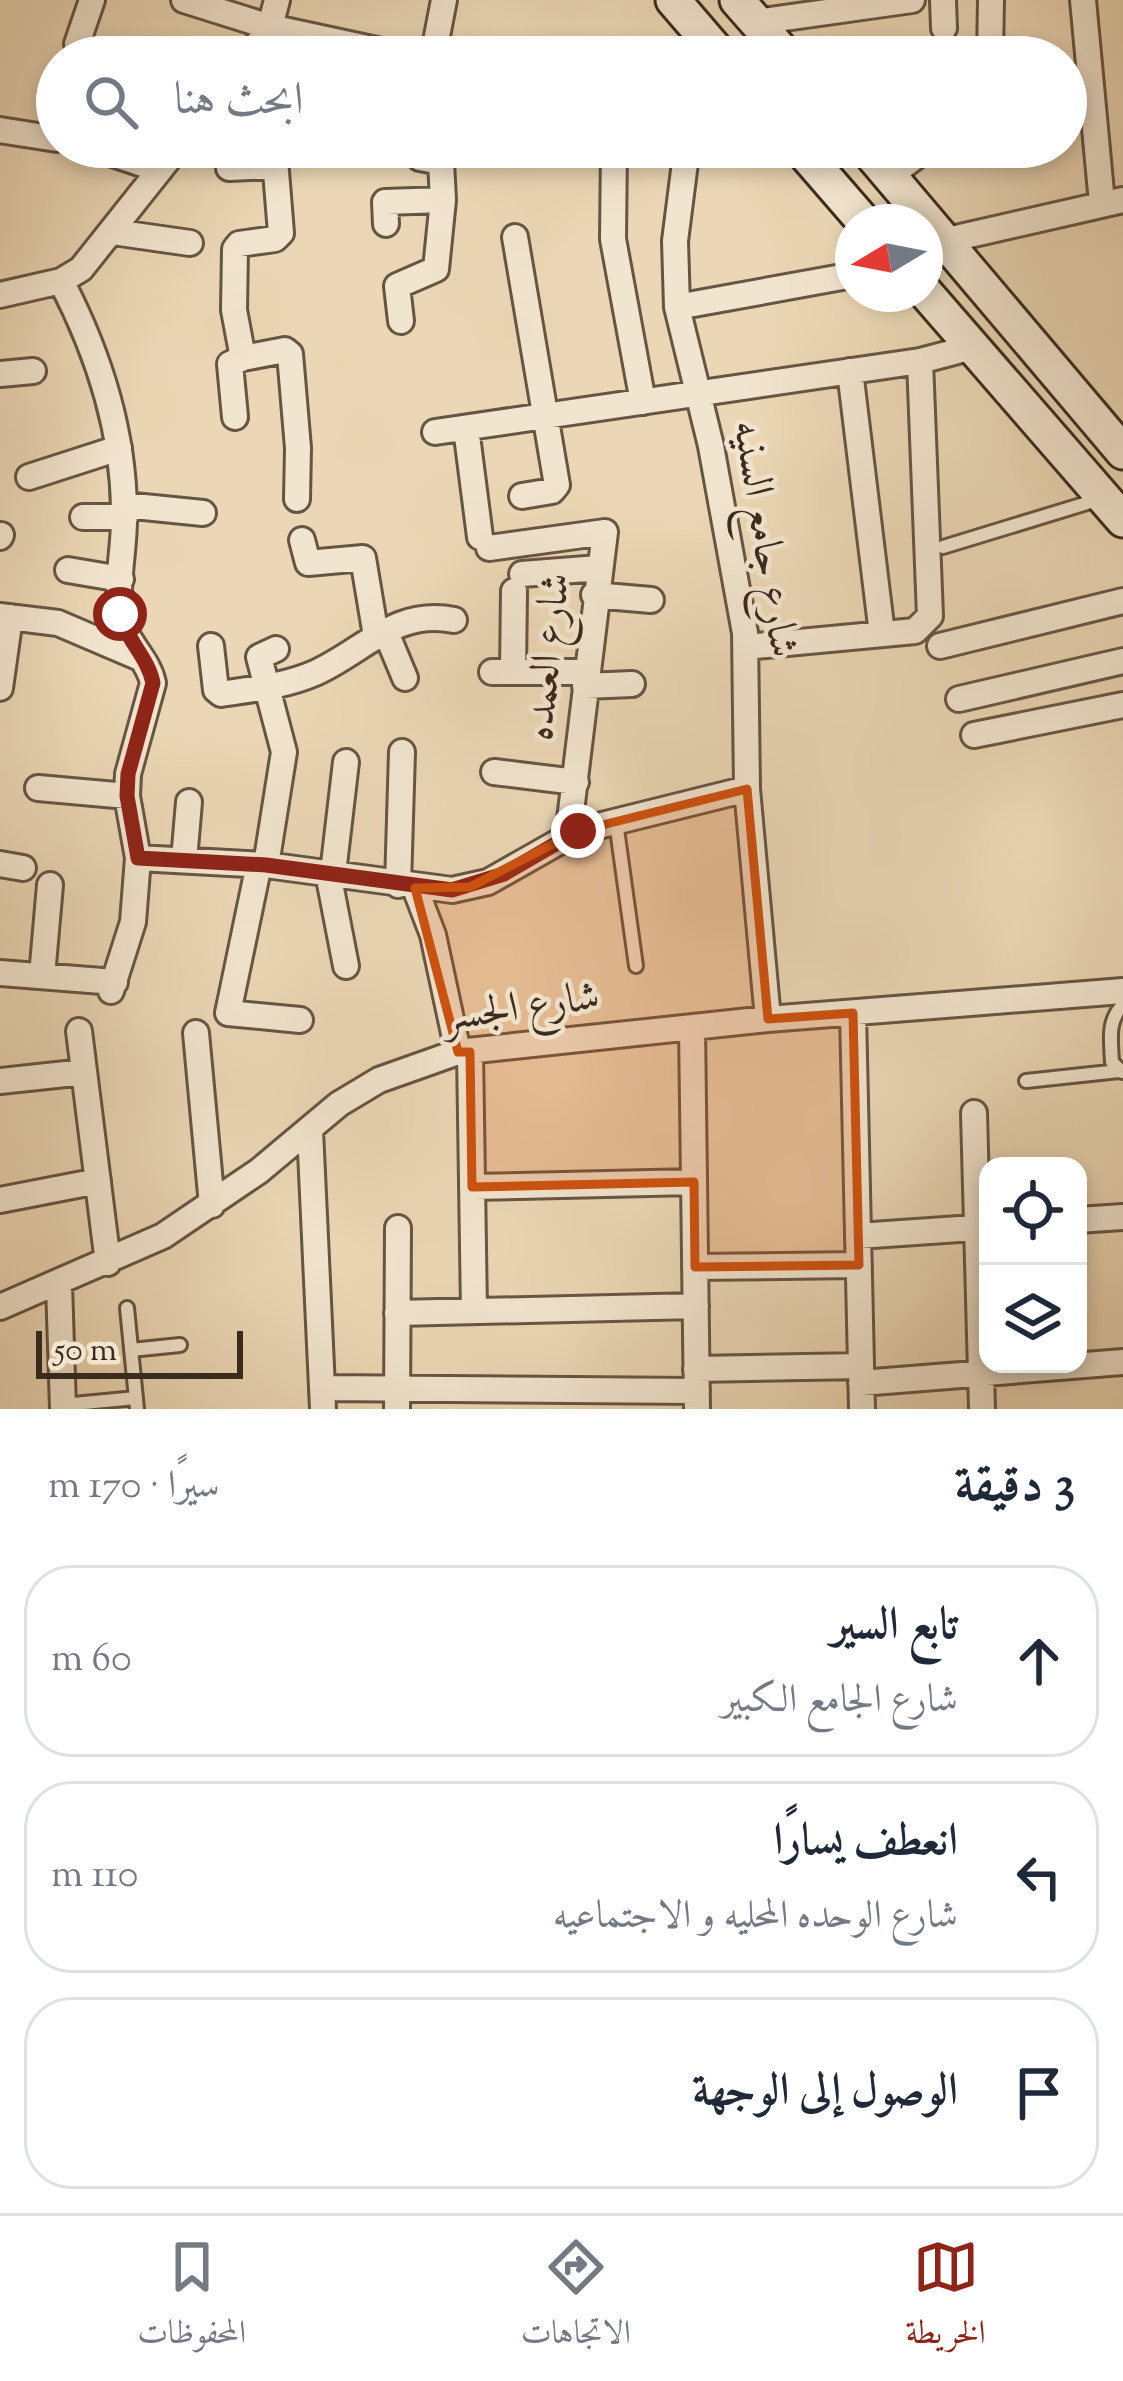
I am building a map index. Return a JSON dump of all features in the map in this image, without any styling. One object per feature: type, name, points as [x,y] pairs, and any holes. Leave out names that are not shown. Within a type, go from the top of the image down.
[{"type":"main road","points":[[673,0],[704,36]]},
{"type":"main road","points":[[747,11],[769,36]]},
{"type":"main road","points":[[817,168],[848,204]]},
{"type":"main road","points":[[883,168],[1123,452]]},
{"type":"main road","points":[[942,312],[1113,509]]},
{"type":"street","points":[[80,36],[92,0]]},
{"type":"street","points":[[184,0],[259,36]]},
{"type":"street","points":[[268,36],[277,0]]},
{"type":"street","points":[[437,36],[444,0]]},
{"type":"street","points":[[747,11],[912,0]]},
{"type":"street","points":[[943,0],[944,28]]},
{"type":"street","points":[[990,36],[991,0]]},
{"type":"street","points":[[944,241],[1112,202],[1083,0]]},
{"type":"street","points":[[0,130],[36,136]]},
{"type":"street","points":[[0,295],[61,281],[81,268],[160,170],[154,168]]},
{"type":"street","points":[[243,358],[234,310],[234,250],[237,244],[275,239],[281,233],[276,168]]},
{"type":"street","points":[[401,321],[397,286],[436,269],[441,168]]},
{"type":"street","points":[[614,168],[613,239],[643,402]]},
{"type":"street","name":"شارع جامع السنيه","points":[[684,168],[675,242],[677,307],[713,459],[746,647],[747,789],[768,1019]]},
{"type":"street","points":[[890,176],[900,168]]},
{"type":"street","points":[[386,224],[386,202],[443,200]]},
{"type":"street","points":[[113,232],[190,243]]},
{"type":"street","points":[[515,237],[556,488],[521,496]]},
{"type":"street","points":[[677,307],[835,277]]},
{"type":"street","points":[[0,973],[113,987],[134,922],[138,858],[127,796],[132,752],[152,695],[151,671],[123,628],[119,448],[100,368],[61,281]]},
{"type":"street","points":[[435,432],[920,361],[973,347]]},
{"type":"street","points":[[235,417],[230,363],[285,350],[290,354],[297,499]]},
{"type":"street","points":[[746,647],[914,631],[924,625],[931,605],[920,361]]},
{"type":"street","points":[[0,374],[33,370]]},
{"type":"street","points":[[850,371],[882,634]]},
{"type":"street","name":"شارع العمده","points":[[466,428],[485,543],[600,531],[605,536],[594,595],[568,836]]},
{"type":"street","points":[[28,477],[119,448]]},
{"type":"street","points":[[83,517],[124,511],[203,514]]},
{"type":"street","points":[[302,540],[308,563],[363,558],[381,633],[405,678]]},
{"type":"street","points":[[599,568],[518,582],[502,672],[632,684]]},
{"type":"street","points":[[68,569],[121,579]]},
{"type":"street","points":[[594,595],[651,600]]},
{"type":"street","points":[[940,646],[1123,601]]},
{"type":"street","points":[[0,688],[5,616],[58,623],[145,661]]},
{"type":"street","points":[[211,646],[220,694],[311,675],[381,633],[418,618],[454,620]]},
{"type":"street","points":[[276,649],[259,655],[284,752],[228,1013],[300,1020]]},
{"type":"street","points":[[959,699],[1123,661]]},
{"type":"street","points":[[974,736],[1123,705]]},
{"type":"street","points":[[402,752],[406,886],[433,935],[464,1052],[474,1311]]},
{"type":"street","points":[[346,762],[330,873],[346,966]]},
{"type":"street","points":[[494,772],[576,782]]},
{"type":"street","points":[[38,788],[127,796]]},
{"type":"street","points":[[138,858],[263,864],[452,890],[488,881],[568,836],[747,789]]},
{"type":"street","points":[[184,860],[189,802]]},
{"type":"street","points":[[42,976],[50,885]]},
{"type":"street","name":"شارع الجسر","points":[[0,1307],[108,1263],[212,1205],[339,1104],[379,1080],[464,1052],[768,1019],[1123,991]]},
{"type":"street","points":[[853,1012],[862,1409]]},
{"type":"street","points":[[692,1027],[697,1390]]},
{"type":"street","points":[[79,1031],[108,1263]]},
{"type":"street","points":[[196,1033],[212,1205]]},
{"type":"street","points":[[0,1082],[84,1072]]},
{"type":"street","points":[[974,1113],[979,1184]]},
{"type":"street","points":[[310,1130],[324,1398],[697,1390],[861,1375],[981,1374],[1123,1362]]},
{"type":"street","points":[[0,1200],[98,1181]]},
{"type":"street","points":[[472,1187],[694,1182]]},
{"type":"street","points":[[1087,1219],[1123,1217]]},
{"type":"street","points":[[858,1236],[979,1227]]},
{"type":"street","points":[[398,1228],[398,1399]]},
{"type":"street","points":[[695,1267],[859,1265]]},
{"type":"street","points":[[982,1265],[982,1409]]},
{"type":"street","points":[[59,1284],[63,1407]]},
{"type":"street","points":[[397,1313],[696,1306]]},
{"type":"lane","points":[[943,547],[1113,509]]},
{"type":"lane","points":[[615,821],[636,966]]},
{"type":"lane","points":[[1121,1071],[1112,1062],[1112,1021],[1123,1005]]},
{"type":"lane","points":[[1026,1081],[1121,1071]]},
{"type":"lane","points":[[63,1407],[136,1404],[127,1308]]},
{"type":"lane","points":[[131,1350],[180,1346]]},
{"type":"highlighted area","points":[[747,789],[768,1019],[853,1013],[859,1265],[695,1267],[694,1182],[472,1187],[470,1052],[458,1052],[415,888],[470,887],[578,831]]},
{"type":"route","points":[[120,614],[153,683],[128,774],[138,858],[266,865],[452,890],[504,874],[578,831]]}]
